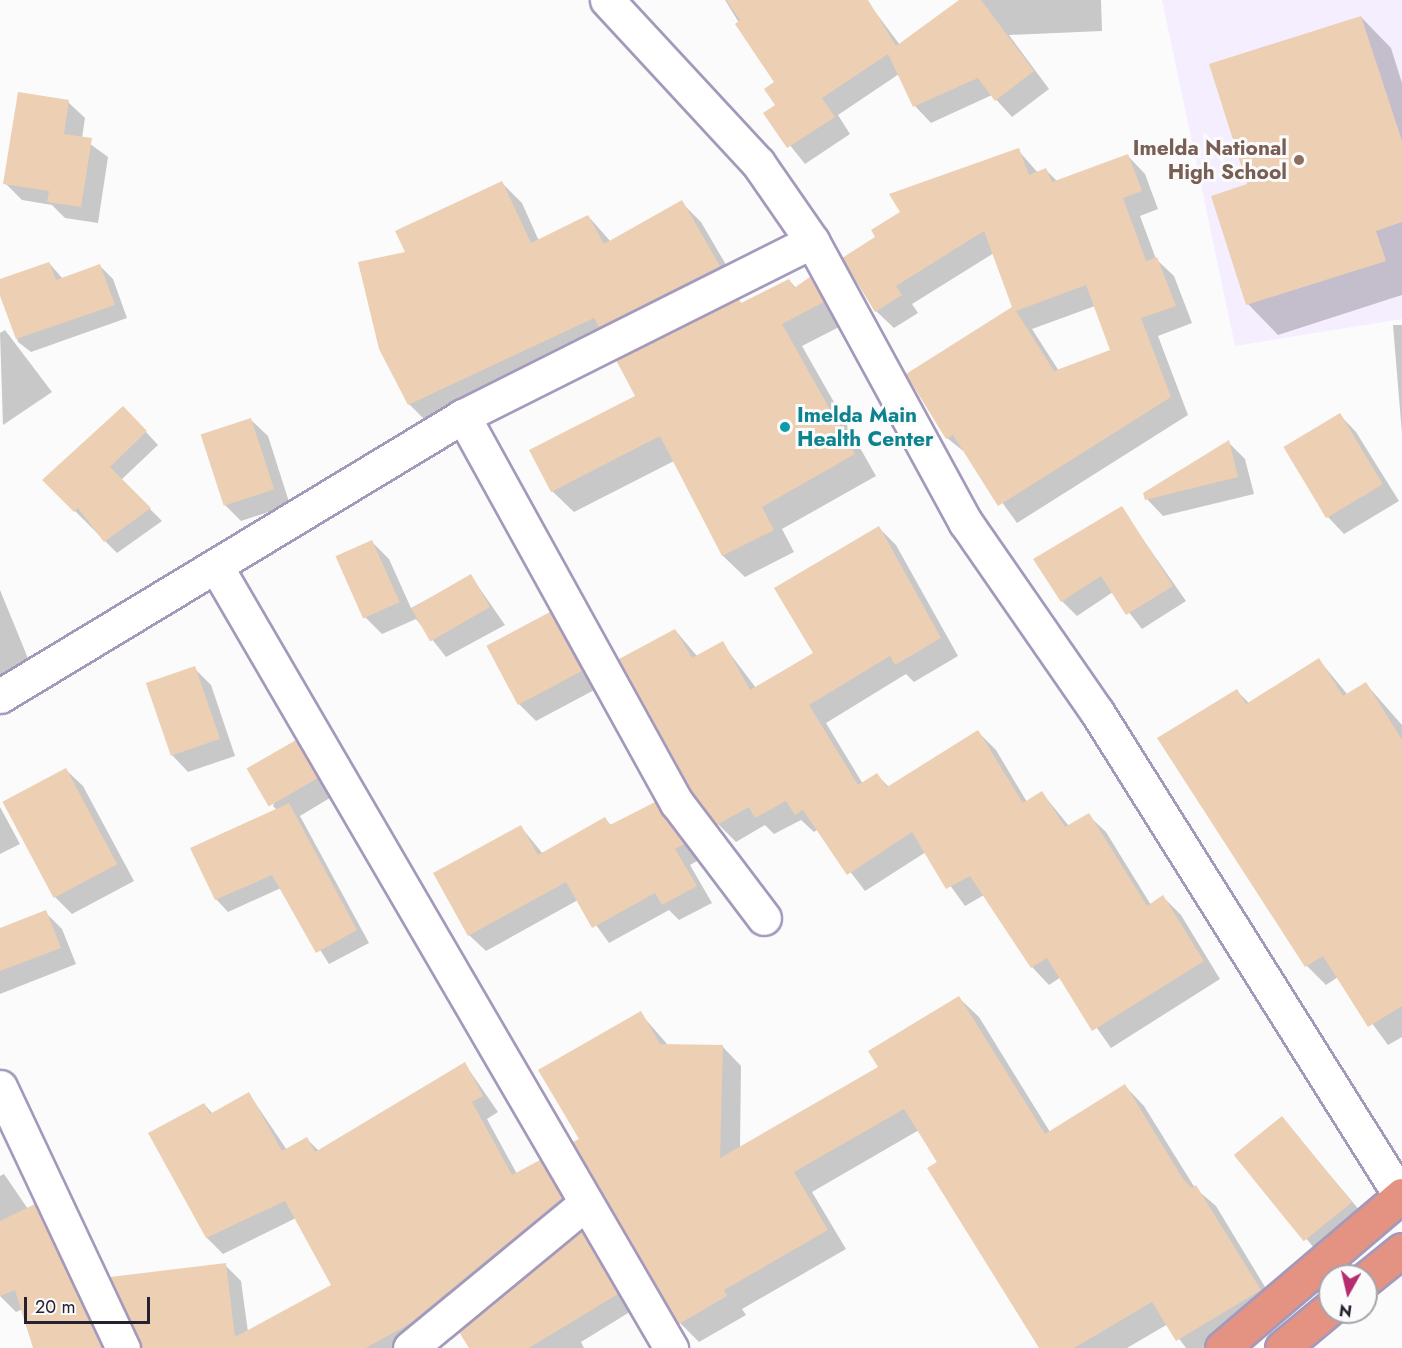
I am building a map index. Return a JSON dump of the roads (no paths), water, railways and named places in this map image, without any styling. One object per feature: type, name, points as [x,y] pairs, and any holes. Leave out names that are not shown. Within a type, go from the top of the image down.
[{"type":"highway","points":[[1222,1348],[1401,1196]]},
{"type":"highway","points":[[1378,1269],[1402,1250]]},
{"type":"highway","points":[[1282,1348],[1318,1318]]},
{"type":"street","points":[[608,0],[758,163],[812,241],[966,523],[1097,712],[1401,1196]]},
{"type":"street","points":[[0,696],[217,568],[463,416],[812,241]]},
{"type":"street","points":[[463,416],[677,803],[764,918]]},
{"type":"street","points":[[217,568],[671,1348]]},
{"type":"street","points":[[0,1087],[123,1348]]},
{"type":"street","points":[[410,1348],[586,1203]]},
{"type":"place","name":"Imelda National High School","points":[[1299,160]]},
{"type":"place","name":"Imelda Main Health Center","points":[[785,427]]}]
